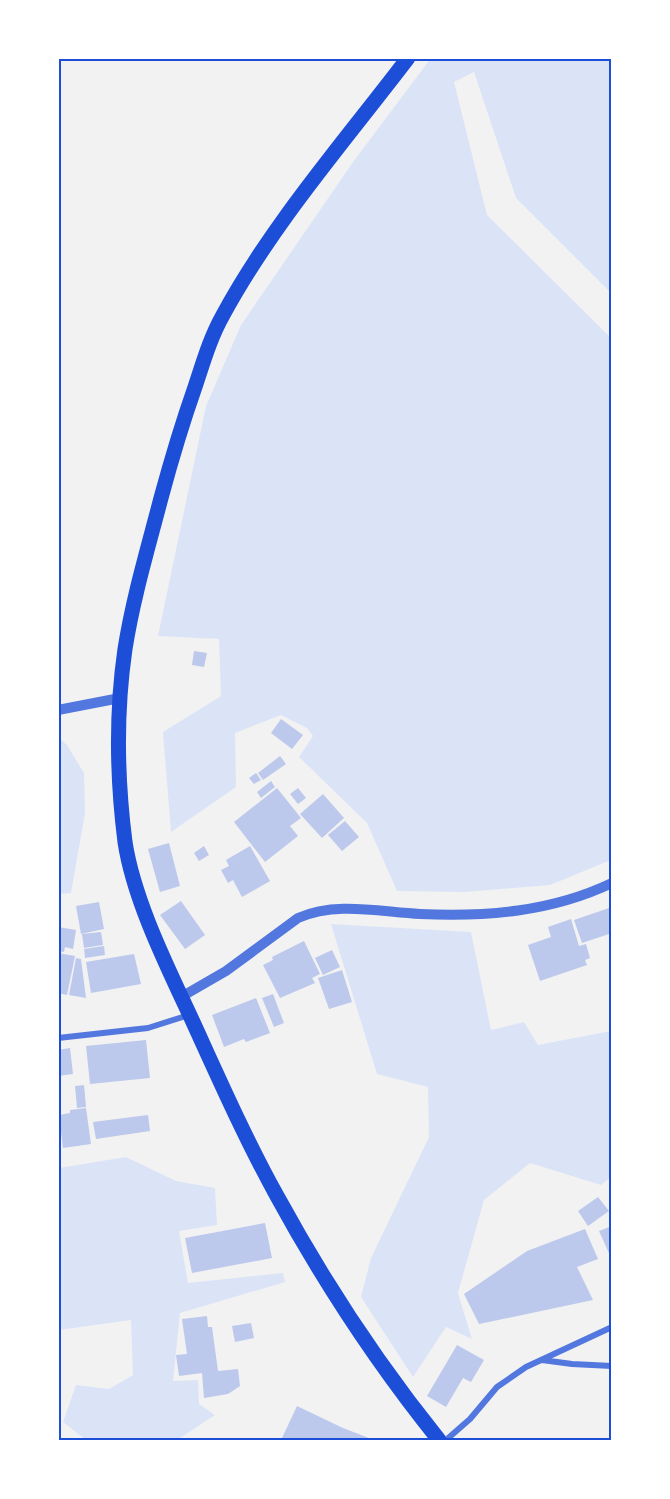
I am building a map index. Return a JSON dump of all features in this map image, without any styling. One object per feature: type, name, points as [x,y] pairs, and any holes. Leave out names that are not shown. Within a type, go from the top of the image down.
[{"type":"main road","points":[[408,58],[295,205],[222,317],[207,352],[175,446],[132,616],[126,647],[118,731],[125,842],[148,920],[181,997],[237,1119],[276,1195],[329,1287],[386,1373],[439,1440]]},
{"type":"street","points":[[58,710],[120,698]]},
{"type":"street","points":[[181,997],[226,971],[308,913],[349,908],[446,915],[513,912],[545,906],[590,893],[612,883]]},
{"type":"street","points":[[58,1038],[148,1028],[190,1015]]},
{"type":"street","points":[[446,1440],[470,1419],[497,1387],[526,1367],[612,1327]]},
{"type":"street","points":[[542,1360],[612,1366]]},
{"type":"shaded area","points":[[431,58],[611,59],[611,293],[516,198],[474,72],[454,82],[487,215],[611,338],[611,860],[550,885],[465,892],[397,891],[367,823],[299,757],[313,736],[307,728],[281,715],[235,733],[236,787],[171,832],[163,732],[221,696],[219,639],[158,636],[206,406],[241,325],[353,162]]},
{"type":"shaded area","points":[[59,738],[67,745],[84,773],[85,813],[71,893],[59,894]]},
{"type":"shaded area","points":[[331,924],[471,932],[491,1030],[524,1022],[538,1045],[611,1031],[611,1177],[601,1185],[530,1163],[484,1200],[458,1293],[472,1339],[446,1327],[413,1377],[361,1297],[371,1258],[429,1137],[428,1087],[377,1074]]},
{"type":"shaded area","points":[[126,1157],[176,1181],[215,1188],[217,1225],[179,1231],[188,1283],[283,1273],[285,1282],[180,1313],[173,1381],[198,1380],[199,1404],[215,1415],[177,1440],[86,1440],[63,1422],[76,1385],[109,1389],[133,1375],[131,1320],[59,1330],[59,1168]]},
{"type":"building","points":[[194,651],[207,653],[204,667],[192,665]]},
{"type":"building","points":[[281,719],[303,735],[292,749],[271,733]]},
{"type":"building","points":[[280,756],[286,764],[263,780],[258,773]]},
{"type":"building","points":[[256,773],[261,780],[254,784],[249,778]]},
{"type":"building","points":[[271,781],[275,787],[261,798],[257,792]]},
{"type":"building","points":[[277,788],[301,818],[290,826],[298,836],[265,862],[234,822]]},
{"type":"building","points":[[298,788],[306,798],[298,804],[290,794]]},
{"type":"building","points":[[323,794],[344,818],[322,838],[300,814]]},
{"type":"building","points":[[345,821],[359,837],[342,851],[328,835]]},
{"type":"building","points":[[169,843],[180,886],[160,892],[148,849]]},
{"type":"building","points":[[204,846],[209,855],[199,861],[194,853]]},
{"type":"building","points":[[250,846],[270,881],[242,897],[233,880],[228,883],[221,870],[229,866],[226,860]]},
{"type":"building","points":[[181,901],[205,935],[185,949],[160,915]]},
{"type":"building","points":[[99,902],[104,929],[81,934],[76,906]]},
{"type":"building","points":[[612,907],[612,933],[582,943],[574,920]]},
{"type":"building","points":[[571,919],[579,946],[586,944],[590,958],[585,960],[587,965],[540,981],[528,945],[551,937],[548,927]]},
{"type":"building","points":[[58,927],[76,930],[73,949],[65,947],[64,952],[58,951]]},
{"type":"building","points":[[101,932],[103,945],[84,948],[82,934]]},
{"type":"building","points":[[304,941],[320,974],[312,978],[315,983],[280,998],[263,965],[273,960],[272,957]]},
{"type":"building","points":[[104,946],[105,955],[85,958],[84,949]]},
{"type":"building","points":[[332,950],[340,967],[323,975],[315,958]]},
{"type":"building","points":[[58,953],[75,956],[67,995],[58,993]]},
{"type":"building","points":[[134,954],[141,984],[91,993],[86,962]]},
{"type":"building","points":[[76,958],[81,959],[86,998],[69,995]]},
{"type":"building","points":[[342,970],[352,1002],[329,1009],[318,978]]},
{"type":"building","points":[[273,994],[284,1023],[274,1027],[262,998]]},
{"type":"building","points":[[256,998],[270,1033],[246,1042],[244,1039],[224,1047],[212,1015]]},
{"type":"building","points":[[146,1040],[150,1078],[90,1084],[86,1046]]},
{"type":"building","points":[[70,1048],[73,1074],[58,1076],[58,1050]]},
{"type":"building","points":[[84,1085],[86,1107],[77,1108],[75,1086]]},
{"type":"building","points":[[86,1108],[91,1144],[63,1148],[59,1115],[70,1113],[70,1110]]},
{"type":"building","points":[[148,1115],[150,1131],[96,1139],[93,1122]]},
{"type":"building","points":[[598,1197],[609,1211],[588,1226],[578,1211]]},
{"type":"building","points":[[265,1223],[272,1258],[192,1273],[185,1238]]},
{"type":"building","points":[[612,1226],[612,1260],[599,1231]]},
{"type":"building","points":[[585,1229],[598,1259],[577,1267],[593,1300],[479,1324],[464,1294],[527,1251]]},
{"type":"building","points":[[207,1316],[208,1327],[212,1327],[218,1371],[238,1369],[240,1386],[228,1394],[204,1398],[202,1373],[179,1376],[176,1355],[187,1354],[182,1319]]},
{"type":"building","points":[[251,1323],[254,1338],[235,1342],[232,1326]]},
{"type":"building","points":[[457,1345],[484,1360],[471,1382],[463,1378],[446,1407],[427,1396]]},
{"type":"building","points":[[297,1406],[374,1440],[287,1440],[282,1438]]}]
